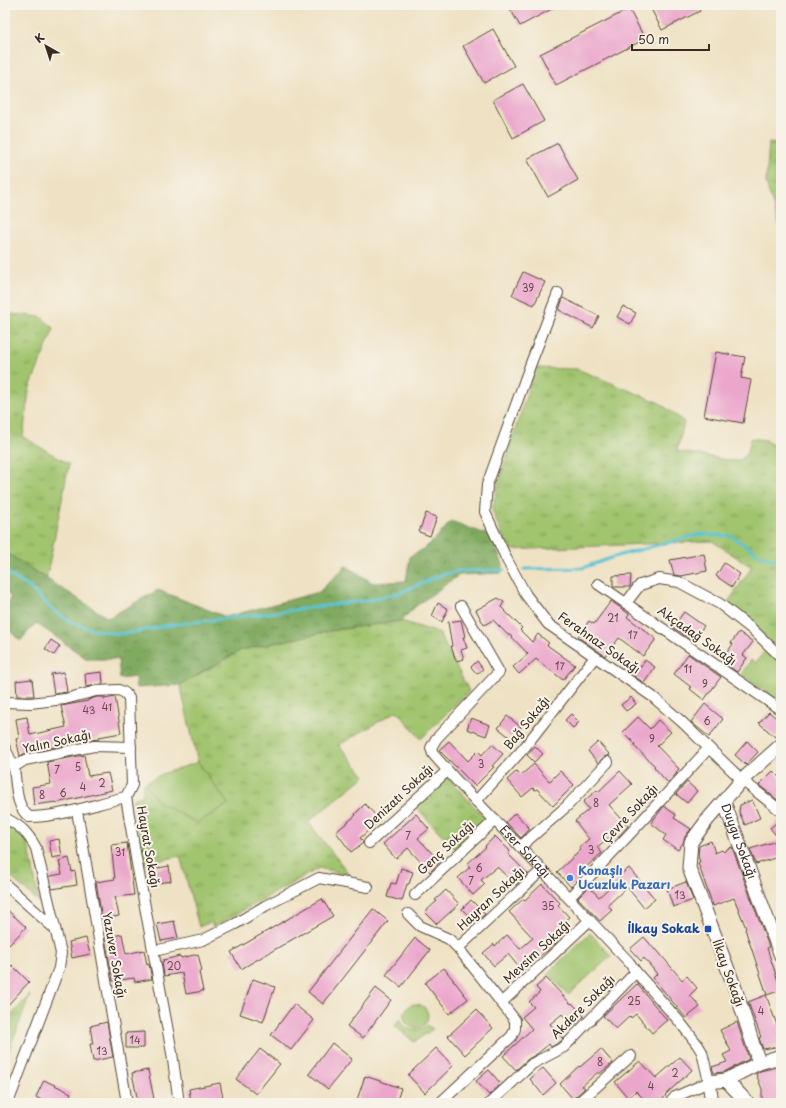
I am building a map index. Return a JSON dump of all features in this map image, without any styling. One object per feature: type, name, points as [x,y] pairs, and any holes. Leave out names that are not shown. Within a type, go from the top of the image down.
[{"type":"street","name":"Ferahnaz Sokağı","points":[[558,293],[487,485],[485,512],[526,595],[548,624],[653,696],[742,780],[781,811]]},
{"type":"street","points":[[626,603],[640,584],[659,580],[679,582],[720,604],[753,630],[781,657]]},
{"type":"street","name":"Akçadağ Sokağı","points":[[598,584],[781,710]]},
{"type":"street","name":"Eser Sokağı","points":[[461,606],[499,672],[436,739],[431,748],[433,754],[447,771],[629,962],[679,1021],[702,1052],[712,1103]]},
{"type":"street","name":"Bağ Sokağı","points":[[476,801],[524,748],[595,657]]},
{"type":"street","name":"Hayrat Sokağı","points":[[5,702],[30,703],[65,699],[96,691],[119,690],[126,693],[129,698],[132,785],[126,797],[172,1053],[179,1103]]},
{"type":"street","name":"Duygu Sokağı","points":[[781,745],[742,780],[724,802],[781,956]]},
{"type":"street","name":"Yalın Sokağı","points":[[14,767],[25,760],[94,746],[131,747]]},
{"type":"street","points":[[5,748],[14,767],[18,799],[24,813],[29,817],[77,811],[104,802],[126,797]]},
{"type":"street","name":"Çevre Sokağı","points":[[569,898],[709,748]]},
{"type":"street","points":[[520,847],[567,806],[608,762]]},
{"type":"street","name":"Denizatı Sokağı","points":[[369,843],[447,771]]},
{"type":"street","name":"İlkay Sokağı","points":[[724,802],[708,819],[691,842],[689,868],[735,988],[759,1063]]},
{"type":"street","name":"Yazuver Sokağı","points":[[77,811],[127,1103]]},
{"type":"street","points":[[5,818],[16,824],[29,836],[36,848],[61,953],[59,968],[8,1103]]},
{"type":"street","name":"Genç Sokağı","points":[[416,895],[495,820]]},
{"type":"street","name":"Hayran Sokağı","points":[[458,948],[542,870]]},
{"type":"street","points":[[154,951],[202,940],[235,924],[265,906],[319,878],[368,887]]},
{"type":"street","points":[[5,884],[55,929]]},
{"type":"street","points":[[408,914],[420,926],[449,939],[458,948],[515,1020],[515,1029],[512,1036],[440,1103]]},
{"type":"street","name":"Mevsim Sokağı","points":[[501,1003],[590,920]]},
{"type":"street","name":"Akdere Sokağı","points":[[490,1103],[532,1064],[564,1047],[636,972]]},
{"type":"street","points":[[578,1103],[631,1056]]},
{"type":"street","points":[[670,1103],[675,1097],[709,1082],[726,1080],[759,1063],[781,1056]]},
{"type":"street","points":[[726,1080],[748,1103]]},
{"type":"green space","points":[[769,143],[781,145],[781,230],[766,183]]},
{"type":"green space","points":[[5,313],[41,317],[54,328],[29,390],[23,437],[69,464],[46,580],[5,553]]},
{"type":"green space","points":[[535,368],[577,369],[660,403],[684,422],[677,451],[737,461],[746,454],[751,438],[766,440],[781,452],[781,650],[724,608],[752,567],[712,541],[508,550],[492,510],[499,481]]},
{"type":"green space","points":[[451,521],[491,536],[503,565],[501,573],[459,575],[416,606],[401,621],[335,630],[241,650],[180,685],[136,688],[135,677],[120,679],[118,659],[87,659],[36,623],[20,641],[5,626],[5,610],[11,596],[5,592],[5,552],[108,618],[158,590],[226,617],[319,592],[346,566],[373,583],[406,581],[410,556],[428,546]]},
{"type":"green space","points":[[401,621],[439,633],[469,691],[421,739],[397,711],[339,745],[365,776],[308,822],[350,875],[319,868],[213,927],[211,922],[199,927],[180,856],[144,864],[133,799],[143,795],[143,784],[146,783],[228,804],[198,762],[180,685],[241,650],[335,630]]},
{"type":"green space","points":[[767,649],[781,662],[781,703],[741,674],[751,660],[755,663]]},
{"type":"green space","points":[[198,762],[228,804],[197,823],[158,802],[145,783],[162,774]]},
{"type":"green space","points":[[447,777],[487,820],[455,849],[416,807]]},
{"type":"green space","points":[[5,823],[15,829],[28,841],[39,902],[5,872]]},
{"type":"green space","points":[[590,933],[611,956],[568,995],[548,973]]},
{"type":"green space","points":[[30,995],[5,1061],[5,1022]]},
{"type":"green space","points":[[416,1004],[425,1007],[428,1016],[425,1025],[416,1028],[407,1025],[404,1016],[407,1007]]},
{"type":"green space","points":[[400,1019],[408,1029],[416,1030],[427,1025],[433,1029],[414,1042],[395,1026]]},
{"type":"building","points":[[508,5],[559,5],[520,26]]},
{"type":"building","points":[[649,5],[697,5],[700,11],[662,30]]},
{"type":"building","points":[[629,9],[645,39],[556,85],[540,54]]},
{"type":"building","points":[[493,29],[514,66],[484,83],[463,46]]},
{"type":"building","points":[[523,84],[544,121],[513,138],[493,100]]},
{"type":"building","points":[[558,143],[578,180],[548,197],[527,159]]},
{"type":"building","points":[[523,272],[545,282],[534,305],[512,295]]},
{"type":"building","points":[[563,298],[599,316],[593,328],[559,310]]},
{"type":"building","points":[[623,306],[636,313],[630,324],[617,317]]},
{"type":"building","points":[[716,352],[745,357],[741,378],[751,380],[743,423],[704,416]]},
{"type":"building","points":[[426,513],[437,517],[430,536],[419,532]]},
{"type":"building","points":[[704,554],[707,571],[681,576],[674,575],[670,560]]},
{"type":"building","points":[[724,563],[740,574],[732,587],[716,576]]},
{"type":"building","points":[[631,575],[630,587],[613,587],[613,576]]},
{"type":"building","points":[[498,598],[504,602],[501,607],[522,628],[520,630],[532,642],[538,634],[549,643],[547,645],[575,665],[563,680],[536,659],[519,674],[513,667],[528,654],[493,620],[484,625],[476,610]]},
{"type":"building","points":[[611,601],[629,614],[627,617],[656,639],[643,656],[619,638],[605,656],[578,637],[589,621],[594,624]]},
{"type":"building","points":[[438,603],[448,609],[442,622],[432,616]]},
{"type":"building","points":[[684,612],[704,626],[693,641],[673,627]]},
{"type":"building","points":[[461,620],[465,637],[463,637],[467,648],[461,650],[464,659],[456,661],[451,646],[448,622]]},
{"type":"building","points":[[739,632],[753,642],[743,655],[747,658],[737,672],[721,661],[733,644],[731,643]]},
{"type":"building","points":[[51,640],[60,646],[54,655],[45,649]]},
{"type":"building","points":[[688,654],[721,677],[704,700],[690,689],[691,687],[674,674]]},
{"type":"building","points":[[645,660],[655,667],[644,683],[634,676]]},
{"type":"building","points":[[477,661],[483,669],[477,674],[471,667]]},
{"type":"building","points":[[64,672],[67,692],[54,694],[51,674]]},
{"type":"building","points":[[102,672],[103,684],[86,687],[85,674]]},
{"type":"building","points":[[32,679],[34,696],[17,696],[16,681]]},
{"type":"building","points":[[97,697],[104,697],[104,699],[115,697],[121,733],[20,756],[16,739],[19,738],[16,719],[27,717],[30,735],[66,727],[61,706],[88,701]]},
{"type":"building","points":[[631,697],[636,704],[626,711],[621,705]]},
{"type":"building","points":[[705,704],[723,719],[709,737],[691,722]]},
{"type":"building","points":[[769,712],[781,722],[781,730],[775,737],[759,723]]},
{"type":"building","points":[[571,714],[579,722],[573,728],[565,720]]},
{"type":"building","points":[[507,716],[521,727],[512,739],[498,728]]},
{"type":"building","points":[[638,717],[650,729],[658,720],[671,732],[657,746],[679,769],[668,783],[654,767],[655,766],[634,746],[635,744],[623,732]]},
{"type":"building","points":[[471,718],[490,725],[486,736],[467,729]]},
{"type":"building","points":[[449,741],[468,761],[478,751],[482,755],[492,744],[503,754],[492,766],[494,767],[475,786],[439,750]]},
{"type":"building","points":[[747,741],[758,752],[746,765],[735,755]]},
{"type":"building","points":[[598,742],[610,755],[604,757],[598,763],[588,751]]},
{"type":"building","points":[[535,746],[543,754],[534,762],[527,755]]},
{"type":"building","points":[[84,755],[88,776],[108,773],[112,790],[56,803],[34,805],[32,787],[51,784],[47,762]]},
{"type":"building","points":[[534,764],[548,780],[550,781],[560,771],[574,785],[553,806],[537,789],[535,790],[533,788],[522,797],[507,780],[517,771],[521,775]]},
{"type":"building","points":[[620,771],[632,784],[609,805],[628,826],[618,837],[615,833],[597,847],[602,853],[585,868],[587,870],[571,887],[557,872],[581,850],[579,847],[589,839],[575,821],[589,809],[583,802],[597,790],[598,792]]},
{"type":"building","points":[[773,771],[781,779],[781,803],[759,785]]},
{"type":"building","points":[[687,782],[697,791],[687,803],[676,794]]},
{"type":"building","points":[[752,800],[760,818],[745,825],[739,812],[740,805]]},
{"type":"building","points":[[365,804],[380,820],[360,838],[363,843],[351,852],[336,832],[356,815],[355,814]]},
{"type":"building","points":[[664,806],[676,815],[674,818],[691,829],[678,850],[663,840],[666,835],[651,823]]},
{"type":"building","points":[[515,813],[530,829],[521,838],[506,822]]},
{"type":"building","points":[[416,814],[429,829],[418,838],[440,862],[430,872],[408,848],[396,859],[383,844]]},
{"type":"building","points":[[781,819],[781,856],[756,864],[750,849],[780,840],[770,828]]},
{"type":"building","points":[[495,836],[510,851],[508,854],[528,874],[516,885],[497,867],[481,880],[485,884],[473,895],[458,878],[470,867],[467,864],[486,847],[485,846]]},
{"type":"building","points":[[59,839],[62,856],[52,858],[49,841]]},
{"type":"building","points":[[711,841],[715,853],[722,850],[724,852],[732,847],[769,947],[767,948],[781,990],[767,995],[745,929],[746,928],[734,898],[713,906],[698,863],[700,862],[698,856],[699,846]]},
{"type":"building","points":[[127,843],[134,895],[115,897],[119,916],[102,919],[96,882],[115,879],[111,845]]},
{"type":"building","points":[[69,858],[72,872],[75,871],[77,885],[52,889],[50,876],[62,874],[59,861]]},
{"type":"building","points":[[169,866],[171,881],[151,884],[149,870]]},
{"type":"building","points":[[401,868],[413,872],[409,884],[407,884],[402,901],[387,897],[391,883],[396,884]]},
{"type":"building","points":[[629,868],[655,899],[644,908],[627,887],[608,905],[612,910],[600,921],[578,898],[589,887],[599,897],[621,877],[620,875]]},
{"type":"building","points":[[686,882],[693,900],[673,907],[667,889]]},
{"type":"building","points":[[542,884],[560,903],[558,905],[569,917],[564,921],[571,929],[522,971],[508,954],[494,966],[483,953],[494,944],[495,946],[507,935],[520,949],[533,938],[509,912],[523,899],[525,900]]},
{"type":"building","points":[[446,890],[459,904],[437,924],[425,912]]},
{"type":"building","points":[[322,899],[333,916],[241,969],[231,952]]},
{"type":"building","points":[[471,900],[485,914],[475,923],[462,909]]},
{"type":"building","points":[[5,908],[26,927],[9,945],[5,941]]},
{"type":"building","points":[[373,909],[388,921],[323,1004],[308,992]]},
{"type":"building","points":[[174,921],[178,938],[161,941],[157,924]]},
{"type":"building","points":[[122,934],[126,954],[144,950],[152,979],[135,982],[134,978],[113,981],[105,938]]},
{"type":"building","points":[[644,937],[682,980],[687,976],[697,988],[690,995],[700,1007],[686,1018],[653,978],[657,974],[644,958],[641,961],[630,949]]},
{"type":"building","points":[[86,938],[90,954],[72,958],[69,942]]},
{"type":"building","points":[[415,938],[430,950],[401,987],[386,975]]},
{"type":"building","points":[[198,954],[202,971],[199,972],[203,991],[186,994],[182,973],[164,976],[162,962],[164,961],[163,960],[180,956],[181,958]]},
{"type":"building","points":[[12,965],[29,982],[5,1008],[5,972]]},
{"type":"building","points":[[444,968],[468,999],[449,1014],[425,983]]},
{"type":"building","points":[[546,978],[584,1016],[573,1027],[562,1014],[550,1024],[563,1039],[551,1047],[549,1044],[528,1059],[516,1070],[503,1056],[532,1029],[522,1017],[534,1007],[529,1002],[540,992],[536,987]]},
{"type":"building","points":[[253,979],[275,987],[263,1022],[240,1014]]},
{"type":"building","points":[[637,984],[667,1020],[652,1033],[636,1014],[631,1018],[630,1016],[616,1029],[603,1016]]},
{"type":"building","points":[[376,988],[391,1000],[363,1038],[347,1026]]},
{"type":"building","points":[[766,995],[777,1025],[781,1024],[781,1046],[763,1049],[759,1038],[761,1037],[748,1002]]},
{"type":"building","points":[[294,1004],[314,1020],[291,1050],[271,1035]]},
{"type":"building","points":[[476,1010],[493,1028],[465,1055],[448,1036]]},
{"type":"building","points":[[107,1022],[113,1057],[93,1061],[90,1044],[93,1044],[90,1026]]},
{"type":"building","points":[[737,1022],[749,1059],[724,1072],[714,1073],[712,1067],[727,1062],[723,1055],[731,1051],[720,1030]]},
{"type":"building","points":[[144,1032],[144,1048],[126,1048],[126,1033]]},
{"type":"building","points":[[332,1043],[352,1059],[328,1089],[309,1074]]},
{"type":"building","points":[[436,1048],[453,1066],[425,1093],[408,1075]]},
{"type":"building","points":[[260,1049],[280,1064],[256,1094],[236,1079]]},
{"type":"building","points":[[601,1049],[613,1063],[599,1074],[598,1072],[582,1086],[585,1088],[573,1099],[560,1084],[579,1066],[580,1067]]},
{"type":"building","points":[[680,1057],[692,1070],[658,1103],[648,1103],[636,1091],[628,1098],[615,1082],[640,1061],[656,1078]]},
{"type":"building","points":[[781,1066],[781,1103],[762,1103],[762,1089],[756,1074],[760,1071]]},
{"type":"building","points":[[543,1068],[556,1083],[543,1095],[530,1079]]},
{"type":"building","points":[[148,1070],[154,1099],[138,1102],[132,1073]]},
{"type":"building","points":[[489,1070],[501,1084],[489,1095],[476,1081]]},
{"type":"building","points":[[365,1076],[401,1088],[396,1103],[356,1103]]},
{"type":"building","points":[[44,1080],[71,1093],[66,1103],[47,1103],[36,1097]]},
{"type":"building","points":[[220,1083],[224,1103],[191,1103],[189,1089]]},
{"type":"waterway","points":[[524,569],[582,568],[617,556],[700,534],[731,536],[760,555],[781,561]]},
{"type":"waterway","points":[[5,572],[29,587],[54,611],[73,623],[91,629],[118,634],[170,625],[369,600],[399,593],[443,574],[458,571],[504,570]]},
{"type":"place","name":"Konaşlı Ucuzluk Pazarı","points":[[570,878]]},
{"type":"place","name":"İlkay Sokak","points":[[708,929]]}]
